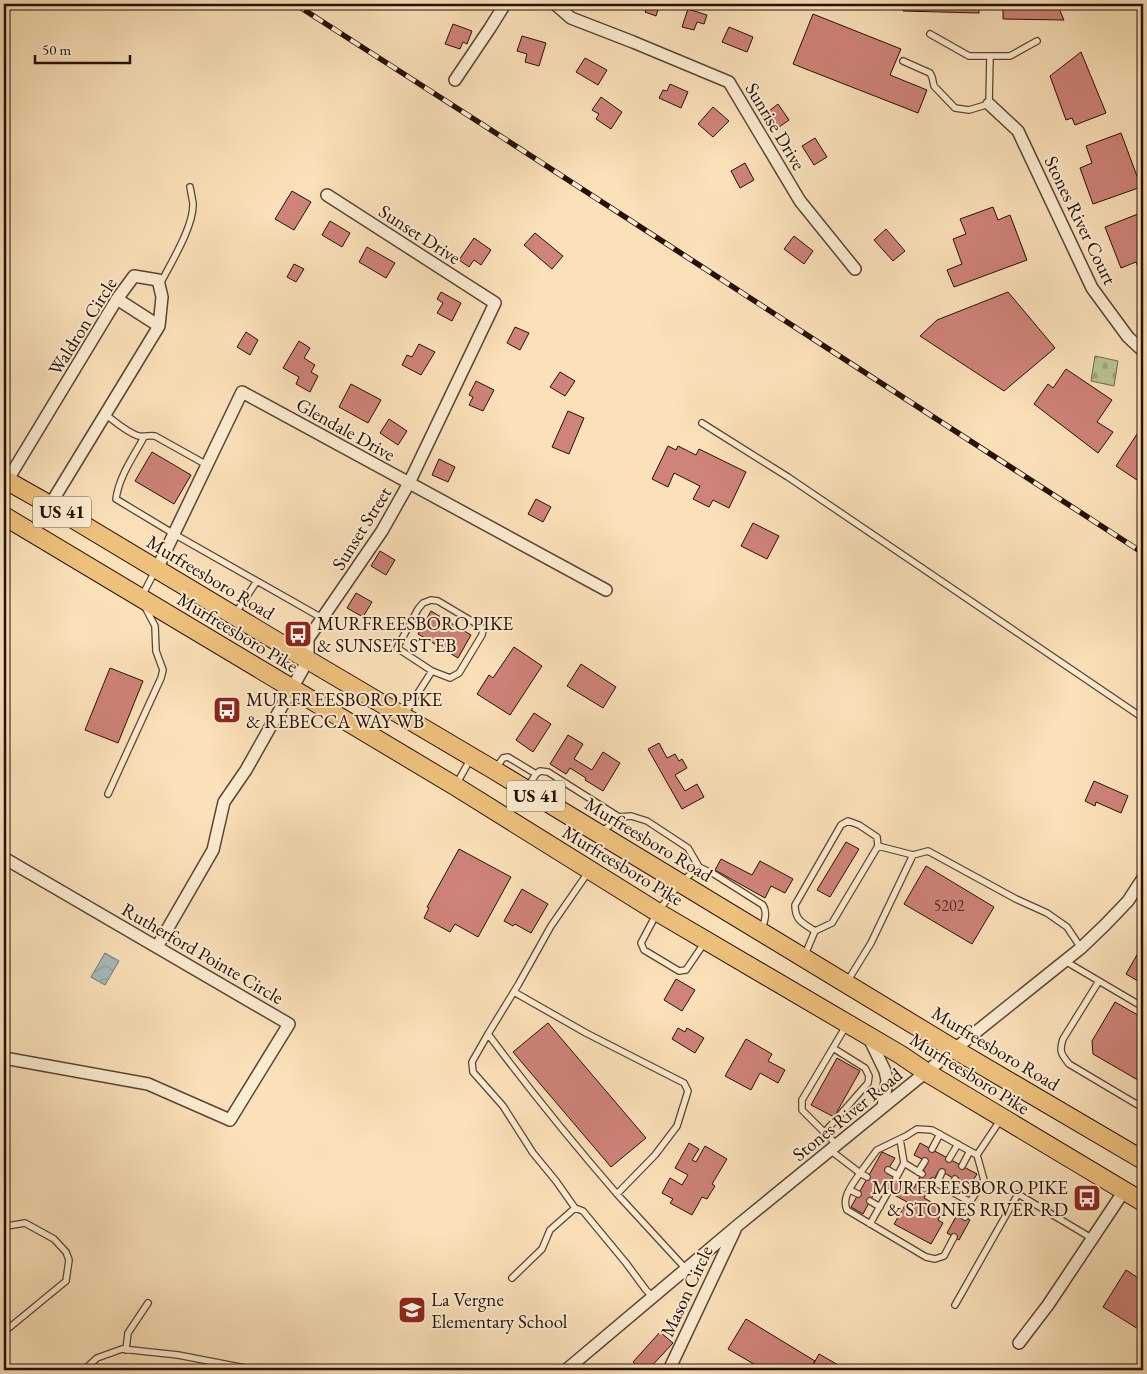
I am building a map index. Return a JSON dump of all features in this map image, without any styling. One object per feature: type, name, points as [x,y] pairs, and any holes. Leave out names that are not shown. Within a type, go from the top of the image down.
[{"type":"main road","name":"Murfreesboro Road","points":[[6,480],[494,770],[954,1049],[1143,1160]]},
{"type":"main road","name":"Murfreesboro Pike","points":[[4,516],[455,786],[658,912],[1143,1202]]},
{"type":"street","points":[[455,80],[505,4]]},
{"type":"street","name":"Sunrise Drive","points":[[555,4],[571,18],[729,82],[800,201],[854,269]]},
{"type":"street","name":"Stones River Court","points":[[989,104],[1018,131],[1092,288],[1128,337],[1143,351]]},
{"type":"street","name":"Sunset Drive","points":[[327,195],[495,303]]},
{"type":"street","name":"Waldron Circle","points":[[6,480],[117,299],[134,276],[158,280],[159,285]]},
{"type":"street","points":[[50,505],[159,326],[162,297],[159,285]]},
{"type":"street","points":[[117,299],[159,326]]},
{"type":"street","name":"Sunset Street","points":[[308,660],[308,640],[382,531],[409,483],[495,303]]},
{"type":"street","name":"Glendale Drive","points":[[156,569],[242,392],[606,590]]},
{"type":"street","points":[[156,947],[213,850],[224,802],[246,770],[308,660]]},
{"type":"street","name":"Rutherford Pointe Circle","points":[[4,858],[289,1024],[230,1120],[148,1084],[4,1058]]},
{"type":"street","name":"Stones River Road","points":[[566,1370],[737,1226],[1080,948],[1128,901],[1143,878]]},
{"type":"street","points":[[866,1035],[885,1071],[883,1107]]},
{"type":"street","points":[[1020,1343],[1048,1305],[1124,1191]]},
{"type":"street","name":"Mason Circle","points":[[669,1370],[737,1226]]},
{"type":"lane","points":[[930,34],[969,56],[1010,56],[1038,41]]},
{"type":"lane","points":[[903,61],[930,72],[934,86],[955,108],[970,110],[989,104],[990,56]]},
{"type":"lane","points":[[159,285],[182,241],[191,216],[193,204],[190,187]]},
{"type":"lane","points":[[105,414],[135,435],[144,437],[155,436],[207,466]]},
{"type":"lane","points":[[702,423],[788,478],[1143,718]]},
{"type":"lane","points":[[144,437],[121,479],[116,498],[174,534],[322,618]]},
{"type":"lane","points":[[108,794],[163,670],[156,652],[154,626],[140,598],[156,569]]},
{"type":"lane","points":[[234,616],[257,582]]},
{"type":"lane","points":[[431,600],[438,601],[480,626],[483,630],[482,635],[459,673],[450,678],[432,671],[397,648],[418,609],[423,603],[431,600]]},
{"type":"lane","points":[[403,716],[432,671]]},
{"type":"lane","points":[[455,786],[472,757]]},
{"type":"lane","points":[[494,770],[503,758],[508,757],[536,774]]},
{"type":"lane","points":[[526,790],[536,774],[540,771],[548,772],[619,817]]},
{"type":"lane","points":[[600,834],[619,817],[631,816],[647,821],[688,848],[699,867],[714,874],[763,906],[766,910],[766,916],[761,932]]},
{"type":"lane","points":[[804,958],[815,931],[832,923],[878,846],[877,837],[859,826],[848,822],[840,825],[795,905],[795,914],[799,920],[815,931]]},
{"type":"lane","points":[[878,846],[913,855],[928,850],[1016,899],[1047,913],[1067,927],[1080,948]]},
{"type":"lane","points":[[846,984],[871,944],[913,855]]},
{"type":"lane","points":[[699,867],[680,883],[658,912],[641,943],[644,950],[679,971],[686,970],[707,940]]},
{"type":"lane","points":[[590,870],[551,926],[488,1034],[472,1062],[473,1072],[503,1106],[521,1137],[575,1208],[583,1211],[653,1297]]},
{"type":"lane","points":[[1065,960],[1143,1007]]},
{"type":"lane","points":[[1099,981],[1063,1039],[1060,1046],[1062,1055],[1069,1064],[1143,1108]]},
{"type":"lane","points":[[514,992],[586,1034],[684,1083],[688,1091],[676,1126],[655,1155],[617,1194]]},
{"type":"lane","points":[[848,1024],[802,1100],[802,1110],[824,1133],[833,1148],[867,1178]]},
{"type":"lane","points":[[488,1034],[585,1158],[686,1269]]},
{"type":"lane","points":[[824,1133],[868,1083],[869,1076],[865,1068],[833,1048]]},
{"type":"lane","points":[[965,1217],[970,1208],[970,1202],[984,1180],[977,1154],[1002,1118]]},
{"type":"lane","points":[[954,1237],[944,1256],[936,1259],[926,1257],[847,1210],[845,1199],[860,1173],[873,1161],[877,1150],[917,1129],[932,1130],[977,1154]]},
{"type":"lane","points":[[932,1149],[940,1134]]},
{"type":"lane","points":[[888,1170],[897,1177],[904,1163],[900,1139]]},
{"type":"lane","points":[[949,1159],[958,1144]]},
{"type":"lane","points":[[962,1166],[970,1151]]},
{"type":"lane","points":[[904,1163],[920,1173],[925,1161]]},
{"type":"lane","points":[[942,1172],[935,1182],[970,1202]]},
{"type":"lane","points":[[948,1190],[955,1179]]},
{"type":"lane","points":[[850,1190],[858,1194]]},
{"type":"lane","points":[[870,1224],[888,1192]]},
{"type":"lane","points":[[955,1305],[1018,1194],[1093,1239]]},
{"type":"lane","points":[[870,1201],[880,1207]]},
{"type":"lane","points":[[512,1278],[542,1249],[550,1230],[575,1208]]},
{"type":"lane","points":[[4,1228],[25,1223],[54,1239],[66,1252],[69,1260],[66,1281],[4,1332]]},
{"type":"lane","points":[[126,1350],[128,1333],[148,1303]]},
{"type":"lane","points":[[84,1370],[97,1358],[122,1349],[178,1355],[256,1370]]},
{"type":"green space","points":[[1095,356],[1118,361],[1114,386],[1091,381]]},
{"type":"water","points":[[105,953],[119,961],[105,985],[91,977]]},
{"type":"building","points":[[642,4],[660,4],[656,16],[645,12],[647,6]]},
{"type":"building","points":[[904,4],[979,4],[979,13],[903,11]]},
{"type":"building","points":[[1003,4],[1057,4],[1064,20],[1003,19]]},
{"type":"building","points":[[688,9],[707,15],[704,24],[697,22],[694,30],[682,27]]},
{"type":"building","points":[[813,14],[901,49],[890,75],[927,90],[918,113],[793,64]]},
{"type":"building","points":[[453,24],[472,31],[467,44],[463,42],[460,49],[445,44]]},
{"type":"building","points":[[729,27],[753,37],[747,52],[722,42]]},
{"type":"building","points":[[522,36],[546,43],[539,66],[525,62],[527,54],[517,51]]},
{"type":"building","points":[[1081,52],[1106,113],[1075,125],[1072,118],[1066,120],[1050,76]]},
{"type":"building","points":[[585,58],[607,70],[598,85],[576,72]]},
{"type":"building","points":[[670,84],[688,92],[681,108],[659,98],[663,90],[667,91]]},
{"type":"building","points":[[601,97],[622,112],[611,129],[596,119],[599,114],[592,110]]},
{"type":"building","points":[[778,104],[789,120],[775,130],[764,115]]},
{"type":"building","points":[[713,107],[729,121],[713,137],[698,124]]},
{"type":"building","points":[[1121,133],[1141,187],[1093,204],[1080,168],[1092,163],[1086,146]]},
{"type":"building","points":[[815,138],[827,157],[814,165],[802,146]]},
{"type":"building","points":[[745,163],[754,180],[740,188],[731,171]]},
{"type":"building","points":[[292,191],[311,202],[294,230],[275,219]]},
{"type":"building","points":[[993,207],[998,220],[1010,215],[1027,260],[954,287],[947,270],[962,264],[953,239],[966,234],[960,219]]},
{"type":"building","points":[[1143,212],[1143,281],[1136,262],[1121,268],[1105,227]]},
{"type":"building","points":[[330,221],[350,233],[342,247],[322,235]]},
{"type":"building","points":[[886,229],[905,251],[893,261],[874,240]]},
{"type":"building","points":[[535,233],[563,256],[552,269],[524,245]]},
{"type":"building","points":[[794,236],[813,251],[804,264],[784,249]]},
{"type":"building","points":[[474,238],[491,250],[481,265],[474,260],[469,267],[459,260]]},
{"type":"building","points":[[367,247],[395,263],[386,278],[359,262]]},
{"type":"building","points":[[294,264],[304,269],[296,282],[287,277]]},
{"type":"building","points":[[441,292],[461,303],[452,321],[437,313],[443,303],[437,299]]},
{"type":"building","points":[[1008,292],[1055,348],[1004,391],[920,336],[937,320]]},
{"type":"building","points":[[515,327],[529,333],[520,350],[507,343]]},
{"type":"building","points":[[246,332],[258,340],[250,355],[237,347]]},
{"type":"building","points":[[299,341],[310,348],[304,358],[315,365],[311,372],[318,376],[310,392],[296,384],[299,377],[283,368]]},
{"type":"building","points":[[419,344],[435,352],[421,375],[402,365],[407,355],[412,357]]},
{"type":"building","points":[[1066,369],[1112,400],[1097,422],[1113,432],[1098,453],[1034,404],[1048,384],[1053,388]]},
{"type":"building","points":[[560,372],[575,381],[565,396],[550,387]]},
{"type":"building","points":[[476,381],[494,390],[483,411],[469,405],[473,397],[469,395]]},
{"type":"building","points":[[351,384],[381,400],[368,423],[339,407]]},
{"type":"building","points":[[568,411],[584,418],[569,454],[552,447]]},
{"type":"building","points":[[389,419],[407,431],[398,445],[380,433]]},
{"type":"building","points":[[1143,425],[1143,484],[1116,466]]},
{"type":"building","points":[[668,446],[676,450],[678,446],[696,455],[699,449],[746,472],[729,508],[713,500],[709,507],[693,499],[700,486],[674,473],[668,487],[652,479]]},
{"type":"building","points":[[152,452],[191,475],[174,504],[135,481]]},
{"type":"building","points":[[439,459],[455,467],[448,482],[432,475]]},
{"type":"building","points":[[536,499],[551,507],[543,522],[528,514]]},
{"type":"building","points":[[753,523],[779,536],[767,559],[741,546]]},
{"type":"building","points":[[380,551],[395,560],[386,575],[371,566]]},
{"type":"building","points":[[356,593],[372,602],[363,617],[347,608]]},
{"type":"building","points":[[431,611],[471,635],[458,658],[418,634]]},
{"type":"building","points":[[514,647],[542,666],[510,715],[477,694],[489,675],[493,678]]},
{"type":"building","points":[[581,664],[616,687],[603,708],[567,686]]},
{"type":"building","points":[[110,668],[143,681],[118,743],[85,730]]},
{"type":"building","points":[[534,713],[551,724],[533,752],[516,740]]},
{"type":"building","points":[[568,735],[583,744],[574,759],[592,770],[603,752],[620,763],[603,791],[570,768],[566,774],[550,764]]},
{"type":"building","points":[[659,743],[667,758],[675,754],[679,761],[682,759],[687,768],[675,775],[685,791],[697,784],[704,797],[682,809],[648,749]]},
{"type":"building","points":[[1094,781],[1128,796],[1121,813],[1096,802],[1095,806],[1085,801]]},
{"type":"building","points":[[846,842],[859,849],[830,897],[817,890]]},
{"type":"building","points":[[459,849],[511,877],[478,937],[455,924],[450,932],[424,918],[429,908],[427,907]]},
{"type":"building","points":[[721,859],[752,875],[760,861],[793,879],[785,893],[771,886],[765,898],[715,870]]},
{"type":"building","points":[[926,866],[994,907],[972,944],[904,904]]},
{"type":"building","points":[[522,889],[548,904],[531,933],[515,924],[513,926],[504,921]]},
{"type":"building","points":[[1138,953],[1143,956],[1143,984],[1126,974]]},
{"type":"building","points":[[676,979],[695,990],[682,1011],[664,1000]]},
{"type":"building","points":[[1115,1002],[1143,1018],[1143,1083],[1093,1054],[1092,1041]]},
{"type":"building","points":[[548,1023],[646,1138],[611,1167],[513,1052]]},
{"type":"building","points":[[678,1028],[685,1032],[687,1028],[704,1038],[695,1053],[672,1039]]},
{"type":"building","points":[[746,1039],[772,1054],[768,1061],[785,1070],[778,1083],[760,1073],[751,1090],[725,1076]]},
{"type":"building","points":[[837,1058],[860,1071],[834,1117],[811,1105]]},
{"type":"building","points":[[689,1143],[699,1149],[692,1160],[696,1162],[705,1146],[727,1159],[712,1184],[715,1186],[707,1199],[702,1197],[692,1215],[670,1203],[673,1199],[662,1193],[670,1178],[682,1185],[688,1175],[675,1168]]},
{"type":"building","points":[[920,1143],[977,1174],[969,1187],[939,1170],[924,1198],[944,1209],[938,1220],[943,1223],[931,1244],[894,1224],[907,1202],[878,1186],[863,1214],[851,1207],[882,1152],[895,1158],[886,1173],[914,1188],[928,1162],[914,1155]]},
{"type":"building","points":[[958,1213],[970,1220],[959,1240],[947,1233]]},
{"type":"building","points":[[1126,1270],[1143,1281],[1143,1332],[1103,1307]]},
{"type":"building","points":[[746,1319],[815,1361],[810,1370],[764,1370],[728,1349]]},
{"type":"building","points":[[660,1332],[673,1343],[648,1370],[642,1370],[633,1362]]},
{"type":"building","points":[[819,1354],[847,1370],[810,1370]]},
{"type":"railway","points":[[295,4],[1143,553]]},
{"type":"place","name":"MURFREESBORO PIKE & SUNSET ST EB","points":[[298,634]]},
{"type":"place","name":"MURFREESBORO PIKE & REBECCA WAY WB","points":[[227,710]]},
{"type":"place","name":"MURFREESBORO PIKE & STONES RIVER RD","points":[[1087,1198]]},
{"type":"place","name":"La Vergne Elementary School","points":[[412,1310]]}]
